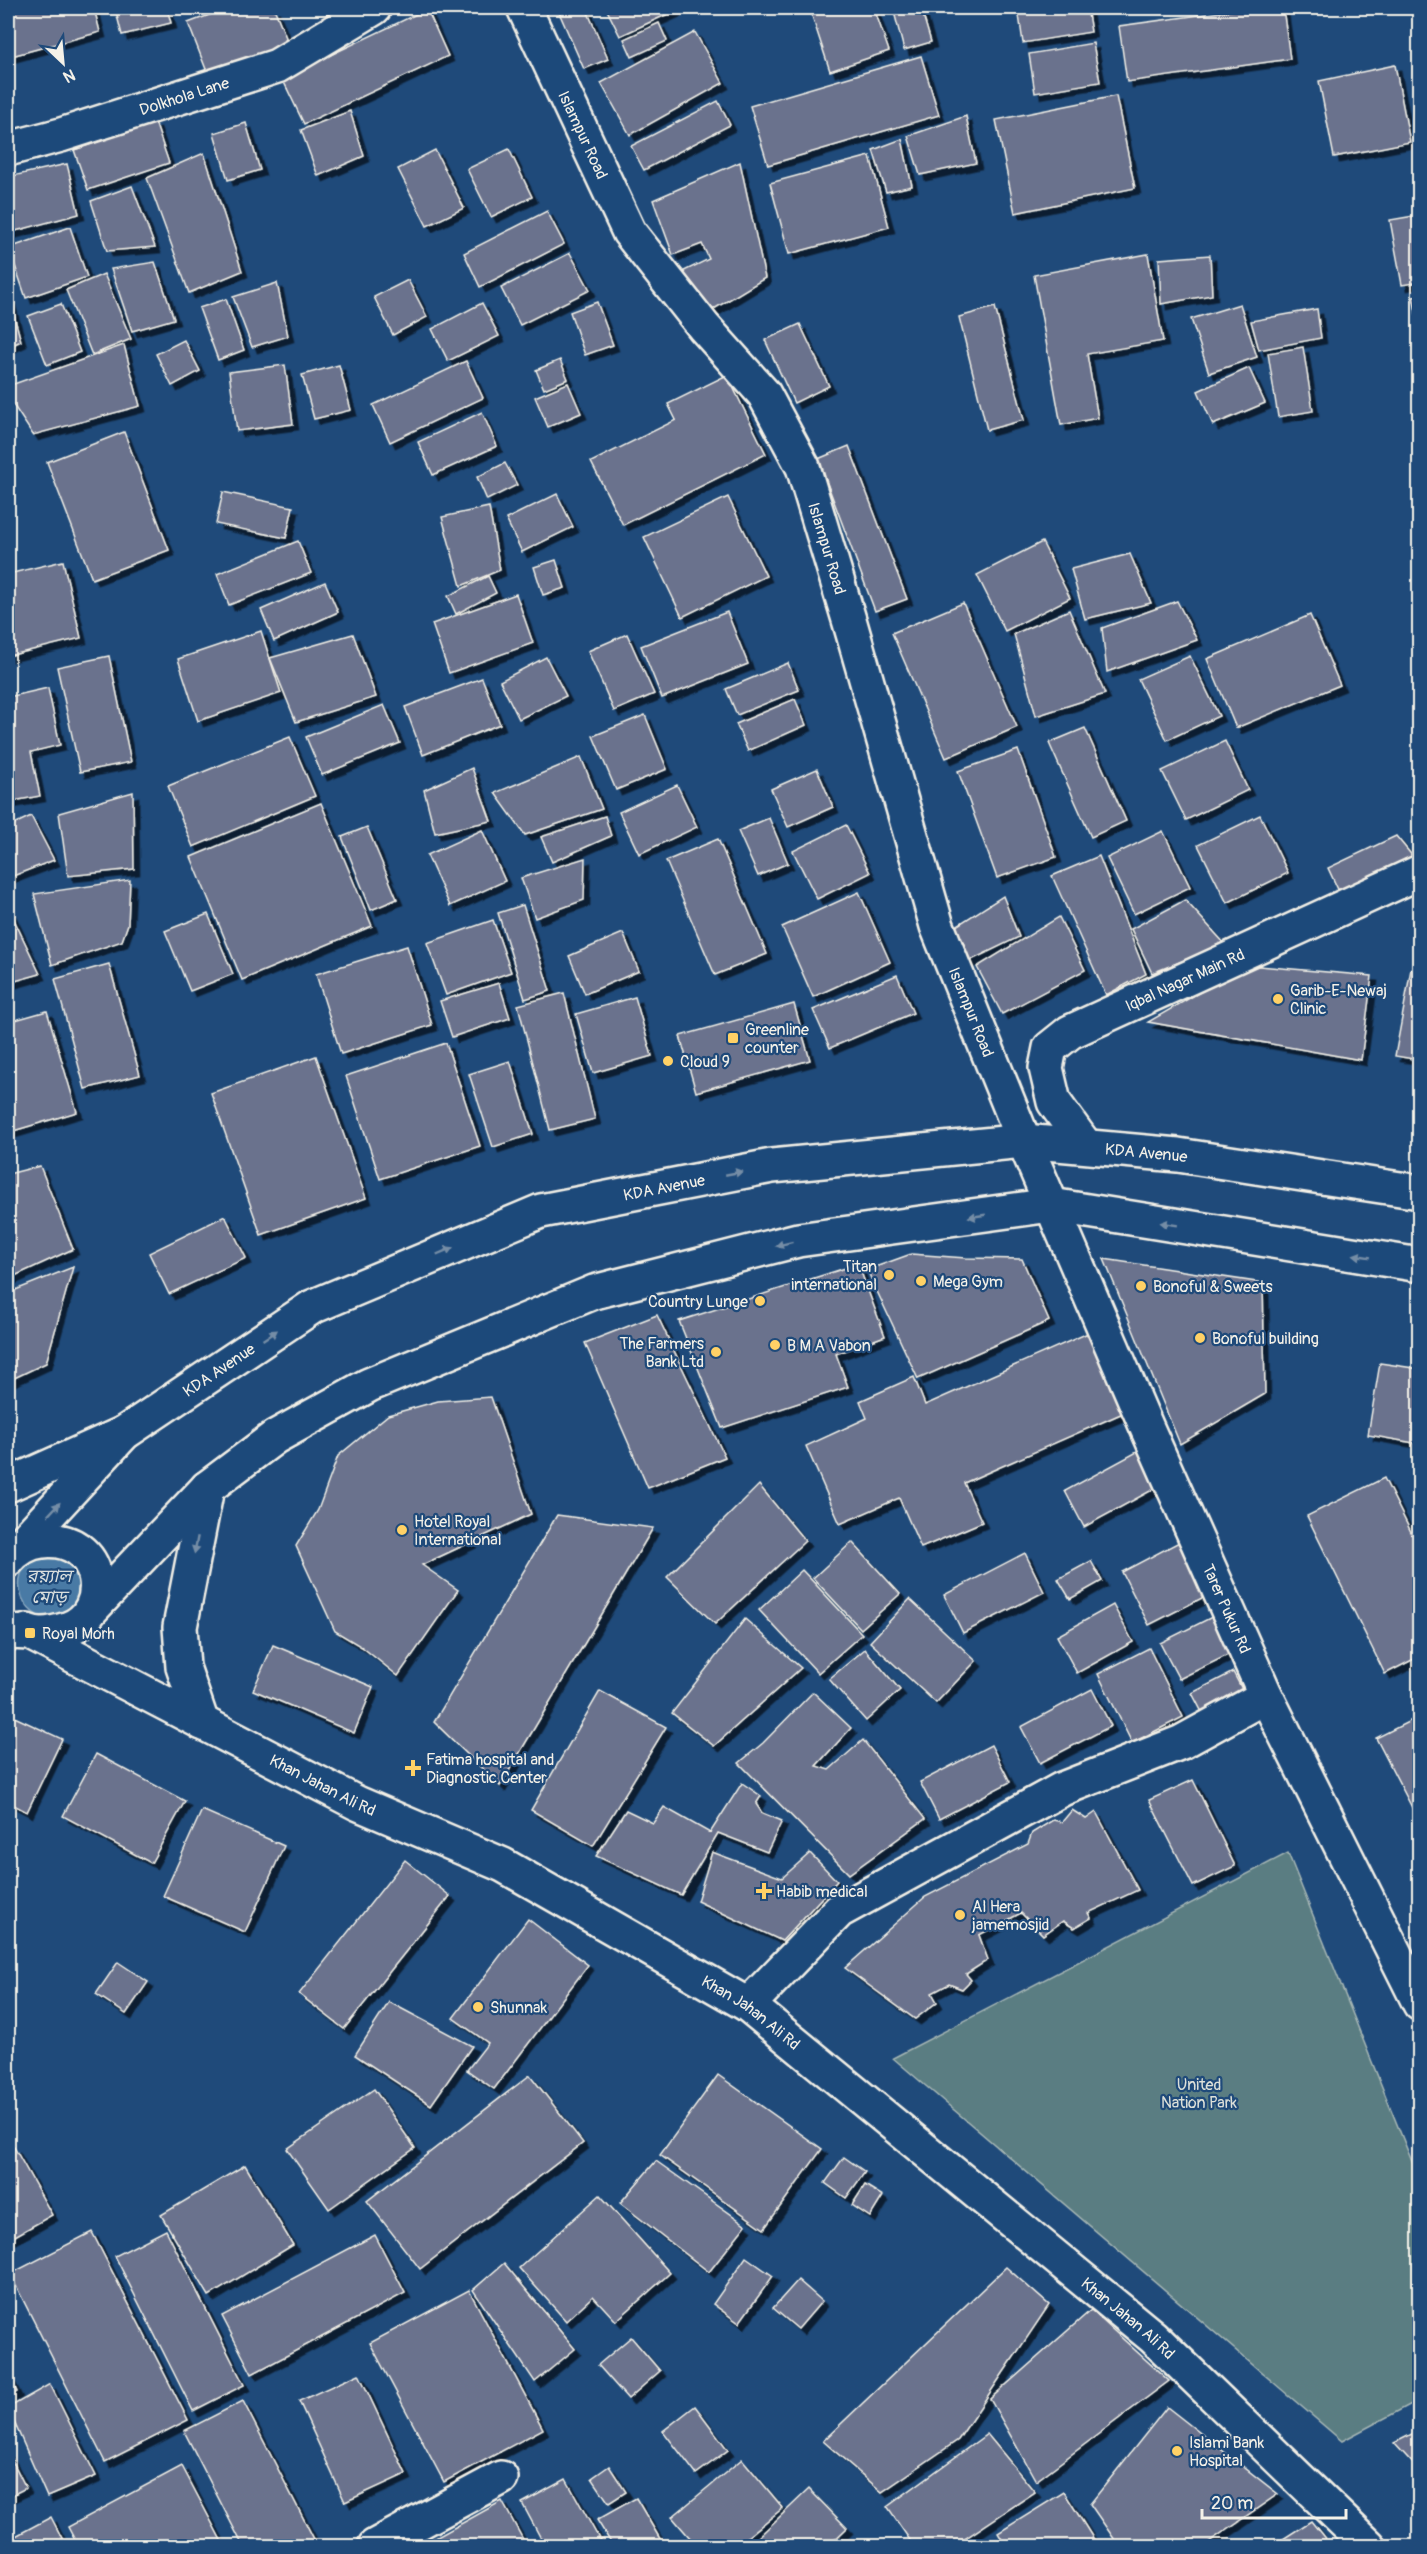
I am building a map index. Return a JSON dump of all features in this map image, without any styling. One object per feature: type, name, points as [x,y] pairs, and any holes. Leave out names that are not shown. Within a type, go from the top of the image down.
[{"type":"main road","name":"Islampur Road","points":[[524,8],[589,151],[629,232],[704,327],[764,394],[802,467],[854,634],[936,926],[1051,1205]]},
{"type":"main road","name":"Dolkhola Lane","points":[[8,148],[61,135],[277,66],[358,12]]},
{"type":"main road","name":"Iqbal Nagar Main Rd","points":[[1085,1145],[1054,1102],[1046,1068],[1050,1048],[1070,1032],[1419,872]]},
{"type":"main road","name":"KDA Avenue","points":[[11,1556],[124,1433],[312,1307],[541,1211],[772,1166],[1024,1141],[1178,1155],[1419,1192]]},
{"type":"main road","points":[[15,1626],[51,1634],[72,1627],[207,1488],[275,1437],[369,1385],[594,1292],[798,1240],[1051,1205],[1419,1265]]},
{"type":"main road","name":"Tarer Pukur Rd","points":[[1051,1205],[1266,1696],[1419,2004]]},
{"type":"main road","points":[[8,1485],[124,1433]]},
{"type":"main road","points":[[202,1723],[183,1667],[180,1627],[207,1488]]},
{"type":"main road","points":[[11,1556],[35,1541],[58,1539],[79,1548],[93,1565],[97,1588],[91,1610]]},
{"type":"main road","name":"Khan Jahan Ali Rd","points":[[15,1626],[357,1803],[503,1865],[748,2005],[1153,2337],[1369,2547]]},
{"type":"main road","points":[[748,2005],[839,1911],[1062,1789],[1182,1742],[1266,1696]]},
{"type":"main road","points":[[375,2547],[501,2478]]},
{"type":"green space","name":"United Nation Park","points":[[1288,1853],[1419,2179],[1419,2400],[1342,2441],[893,2058]]},
{"type":"water","name":"রয়্যাল মোড়","points":[[56,1554],[77,1567],[83,1590],[70,1610],[56,1617],[44,1618],[33,1613],[25,1604],[20,1592],[20,1580],[24,1568],[33,1559]]},
{"type":"building","points":[[8,8],[94,8],[100,32],[8,57]]},
{"type":"building","points":[[115,8],[167,8],[171,23],[122,35]]},
{"type":"building","points":[[228,8],[274,8],[289,45],[209,77],[188,23]]},
{"type":"building","points":[[557,8],[586,8],[608,59],[584,69]]},
{"type":"building","points":[[606,8],[681,8],[620,36]]},
{"type":"building","points":[[828,8],[874,8],[889,51],[830,71],[811,13]]},
{"type":"building","points":[[893,8],[921,8],[931,42],[904,50]]},
{"type":"building","points":[[1018,8],[1087,8],[1091,32],[1023,43]]},
{"type":"building","points":[[1251,8],[1283,8],[1290,59],[1127,82],[1119,26]]},
{"type":"building","points":[[427,9],[448,56],[304,124],[282,78]]},
{"type":"building","points":[[659,23],[667,41],[632,57],[624,39]]},
{"type":"building","points":[[695,32],[723,83],[630,135],[601,83]]},
{"type":"building","points":[[1093,43],[1100,82],[1035,93],[1029,54]]},
{"type":"building","points":[[921,56],[939,115],[768,165],[750,106]]},
{"type":"building","points":[[1395,65],[1410,142],[1334,157],[1319,81]]},
{"type":"building","points":[[1116,96],[1135,188],[1015,213],[996,120]]},
{"type":"building","points":[[718,101],[730,125],[644,170],[631,146]]},
{"type":"building","points":[[350,111],[364,156],[318,176],[301,130]]},
{"type":"building","points":[[966,116],[976,163],[920,175],[908,136]]},
{"type":"building","points":[[155,122],[169,163],[88,190],[74,150]]},
{"type":"building","points":[[246,123],[260,170],[228,180],[214,133]]},
{"type":"building","points":[[902,139],[912,186],[886,192],[873,150]]},
{"type":"building","points":[[509,149],[532,197],[491,217],[467,169]]},
{"type":"building","points":[[435,150],[464,208],[427,226],[398,169]]},
{"type":"building","points":[[204,153],[242,271],[189,293],[147,178]]},
{"type":"building","points":[[870,156],[889,227],[789,254],[770,183]]},
{"type":"building","points":[[740,162],[765,278],[709,312],[682,272],[709,259],[702,244],[673,255],[653,200]]},
{"type":"building","points":[[67,164],[79,214],[8,233],[8,177]]},
{"type":"building","points":[[132,186],[155,247],[107,251],[91,201]]},
{"type":"building","points":[[547,211],[564,244],[480,287],[464,253]]},
{"type":"building","points":[[1420,215],[1420,282],[1402,285],[1390,220]]},
{"type":"building","points":[[70,227],[87,277],[26,298],[9,248]]},
{"type":"building","points":[[570,253],[590,290],[520,325],[501,288]]},
{"type":"building","points":[[1148,254],[1163,341],[1087,354],[1098,418],[1061,425],[1034,275]]},
{"type":"building","points":[[1210,255],[1212,295],[1161,304],[1159,259]]},
{"type":"building","points":[[155,262],[174,319],[132,331],[111,269]]},
{"type":"building","points":[[104,274],[131,339],[92,355],[66,290]]},
{"type":"building","points":[[408,280],[427,317],[393,335],[374,297]]},
{"type":"building","points":[[277,283],[288,336],[252,347],[233,297]]},
{"type":"building","points":[[8,294],[21,341],[8,347]]},
{"type":"building","points":[[1420,296],[1420,332],[1413,297]]},
{"type":"building","points":[[226,299],[244,350],[218,360],[199,308]]},
{"type":"building","points":[[597,302],[613,345],[585,355],[570,312]]},
{"type":"building","points":[[482,303],[499,336],[448,361],[432,329]]},
{"type":"building","points":[[61,304],[80,352],[47,365],[28,316]]},
{"type":"building","points":[[1240,304],[1257,357],[1209,373],[1191,319]]},
{"type":"building","points":[[995,307],[1024,420],[987,430],[959,317]]},
{"type":"building","points":[[1317,309],[1321,338],[1259,350],[1251,321]]},
{"type":"building","points":[[800,324],[829,386],[794,403],[765,340]]},
{"type":"building","points":[[184,340],[200,371],[172,386],[156,354]]},
{"type":"building","points":[[124,345],[140,406],[33,435],[8,397],[8,386]]},
{"type":"building","points":[[1303,347],[1313,411],[1278,417],[1268,353]]},
{"type":"building","points":[[560,360],[568,379],[544,389],[536,370]]},
{"type":"building","points":[[466,361],[483,398],[390,442],[373,405]]},
{"type":"building","points":[[285,365],[293,424],[237,431],[229,372]]},
{"type":"building","points":[[339,365],[351,410],[314,419],[302,375]]},
{"type":"building","points":[[1249,368],[1265,403],[1213,425],[1198,391]]},
{"type":"building","points":[[727,375],[766,454],[623,525],[591,462],[676,420],[668,404]]},
{"type":"building","points":[[568,383],[581,413],[548,427],[535,397]]},
{"type":"building","points":[[482,412],[497,446],[433,475],[418,442]]},
{"type":"building","points":[[124,432],[169,550],[92,579],[47,462]]},
{"type":"building","points":[[849,446],[907,599],[875,611],[818,459]]},
{"type":"building","points":[[505,463],[517,485],[487,500],[477,477]]},
{"type":"building","points":[[223,492],[293,507],[286,538],[216,524]]},
{"type":"building","points":[[557,494],[573,527],[522,552],[506,519]]},
{"type":"building","points":[[728,497],[766,576],[682,617],[644,537]]},
{"type":"building","points":[[489,507],[500,570],[461,586],[442,517]]},
{"type":"building","points":[[298,541],[311,573],[229,605],[217,574]]},
{"type":"building","points":[[1042,542],[1070,598],[1005,631],[977,575]]},
{"type":"building","points":[[1130,554],[1151,603],[1085,619],[1071,569]]},
{"type":"building","points":[[556,560],[565,588],[543,595],[534,567]]},
{"type":"building","points":[[63,561],[81,638],[8,656],[8,574]]},
{"type":"building","points":[[488,576],[496,593],[456,614],[448,596]]},
{"type":"building","points":[[325,582],[338,612],[274,641],[261,610]]},
{"type":"building","points":[[516,594],[533,643],[449,673],[432,624]]},
{"type":"building","points":[[1177,601],[1197,640],[1107,672],[1102,628]]},
{"type":"building","points":[[963,603],[1017,727],[946,758],[892,633]]},
{"type":"building","points":[[1069,610],[1105,694],[1036,716],[1014,634]]},
{"type":"building","points":[[727,612],[748,664],[662,698],[641,646]]},
{"type":"building","points":[[1310,615],[1340,685],[1236,728],[1207,659]]},
{"type":"building","points":[[261,631],[281,693],[198,721],[178,659]]},
{"type":"building","points":[[353,634],[376,697],[296,722],[270,658]]},
{"type":"building","points":[[627,634],[654,694],[614,711],[588,651]]},
{"type":"building","points":[[109,656],[131,762],[80,772],[57,667]]},
{"type":"building","points":[[1190,656],[1219,716],[1167,740],[1138,679]]},
{"type":"building","points":[[546,657],[566,696],[519,719],[500,681]]},
{"type":"building","points":[[788,663],[799,690],[737,715],[726,689]]},
{"type":"building","points":[[482,678],[500,724],[423,755],[405,707]]},
{"type":"building","points":[[48,688],[60,745],[31,752],[40,796],[8,802],[8,697]]},
{"type":"building","points":[[795,699],[806,725],[748,751],[736,724]]},
{"type":"building","points":[[384,705],[400,743],[322,775],[306,737]]},
{"type":"building","points":[[645,715],[667,769],[616,790],[593,736]]},
{"type":"building","points":[[1085,728],[1126,821],[1091,837],[1049,743]]},
{"type":"building","points":[[290,737],[315,796],[193,847],[168,786]]},
{"type":"building","points":[[1225,741],[1248,790],[1186,820],[1162,771]]},
{"type":"building","points":[[1018,750],[1056,857],[997,878],[958,771]]},
{"type":"building","points":[[581,757],[602,809],[525,835],[495,793]]},
{"type":"building","points":[[472,768],[491,821],[435,833],[424,790]]},
{"type":"building","points":[[817,769],[833,807],[788,827],[771,789]]},
{"type":"building","points":[[677,785],[697,827],[639,854],[619,812]]},
{"type":"building","points":[[133,792],[134,869],[68,876],[59,813]]},
{"type":"building","points":[[321,803],[372,926],[242,980],[191,857]]},
{"type":"building","points":[[1260,815],[1288,873],[1227,903],[1198,845]]},
{"type":"building","points":[[31,816],[54,860],[8,878],[8,827]]},
{"type":"building","points":[[605,816],[611,836],[552,862],[541,837]]},
{"type":"building","points":[[769,818],[788,863],[758,876],[738,831]]},
{"type":"building","points":[[846,825],[870,873],[817,899],[793,851]]},
{"type":"building","points":[[367,827],[397,899],[371,910],[342,837]]},
{"type":"building","points":[[482,830],[505,881],[450,906],[427,855]]},
{"type":"building","points":[[1163,831],[1190,887],[1134,914],[1107,858]]},
{"type":"building","points":[[1396,836],[1419,864],[1342,898],[1328,868]]},
{"type":"building","points":[[718,839],[767,954],[715,975],[666,861]]},
{"type":"building","points":[[1099,856],[1146,974],[1106,995],[1052,876]]},
{"type":"building","points":[[585,858],[584,900],[535,918],[521,878]]},
{"type":"building","points":[[130,880],[128,924],[122,941],[52,965],[34,894]]},
{"type":"building","points":[[859,892],[890,962],[813,997],[782,927]]},
{"type":"building","points":[[1003,896],[1019,937],[959,966],[942,935]]},
{"type":"building","points":[[1185,900],[1225,944],[1152,973],[1131,929]]},
{"type":"building","points":[[523,905],[550,991],[525,999],[498,913]]},
{"type":"building","points":[[8,907],[40,974],[8,983]]},
{"type":"building","points":[[208,914],[233,974],[190,991],[165,931]]},
{"type":"building","points":[[1059,917],[1085,970],[1002,1014],[977,967]]},
{"type":"building","points":[[493,920],[511,972],[446,995],[427,943]]},
{"type":"building","points":[[623,933],[639,971],[585,994],[569,956]]},
{"type":"building","points":[[407,946],[432,1025],[341,1054],[316,974]]},
{"type":"building","points":[[109,964],[140,1075],[85,1089],[55,979]]},
{"type":"building","name":"Garib-E-Newaj Clinic","points":[[1247,965],[1372,976],[1361,1060],[1148,1022]]},
{"type":"building","points":[[1411,969],[1420,970],[1420,1060],[1395,1056]]},
{"type":"building","points":[[897,975],[913,1013],[830,1048],[813,1010]]},
{"type":"building","points":[[499,983],[510,1018],[452,1037],[440,1001]]},
{"type":"building","points":[[564,993],[595,1119],[550,1130],[518,1005]]},
{"type":"building","points":[[635,997],[652,1056],[593,1073],[576,1014]]},
{"type":"building","points":[[794,1004],[810,1060],[696,1092],[680,1036]]},
{"type":"building","points":[[47,1011],[77,1112],[10,1132],[8,1124],[8,1022]]},
{"type":"building","points":[[446,1043],[480,1146],[380,1179],[346,1076]]},
{"type":"building","points":[[316,1056],[366,1198],[261,1235],[211,1093]]},
{"type":"building","points":[[510,1061],[533,1134],[493,1147],[469,1074]]},
{"type":"building","points":[[40,1166],[73,1249],[8,1279],[8,1174]]},
{"type":"building","points":[[225,1216],[246,1258],[169,1294],[149,1253]]},
{"type":"building","points":[[911,1254],[1022,1259],[1049,1321],[918,1379],[867,1270]]},
{"type":"building","name":"Bonoful building","points":[[1104,1259],[1263,1283],[1265,1394],[1180,1444]]},
{"type":"building","name":"B M A Vabon","points":[[858,1264],[885,1336],[836,1354],[848,1387],[722,1428],[679,1321]]},
{"type":"building","points":[[73,1267],[46,1363],[8,1381],[8,1293]]},
{"type":"building","points":[[657,1315],[725,1457],[648,1488],[585,1343]]},
{"type":"building","points":[[1088,1333],[1123,1413],[964,1483],[982,1522],[921,1548],[899,1498],[840,1524],[806,1446],[867,1418],[860,1401],[914,1377],[925,1405]]},
{"type":"building","points":[[1380,1363],[1420,1369],[1420,1444],[1368,1435]]},
{"type":"building","name":"Hotel Royal International","points":[[491,1397],[531,1514],[422,1565],[458,1590],[398,1676],[362,1647],[335,1631],[296,1546],[318,1510],[338,1456],[388,1415],[438,1401]]},
{"type":"building","points":[[1148,1446],[1167,1482],[1084,1527],[1065,1491]]},
{"type":"building","points":[[1384,1478],[1420,1550],[1420,1656],[1385,1674],[1307,1516]]},
{"type":"building","points":[[759,1485],[805,1541],[715,1624],[667,1577]]},
{"type":"building","points":[[557,1515],[653,1528],[500,1786],[434,1722]]},
{"type":"building","points":[[1181,1541],[1208,1595],[1149,1625],[1122,1572]]},
{"type":"building","points":[[852,1542],[900,1594],[861,1629],[813,1578]]},
{"type":"building","points":[[1025,1553],[1044,1592],[963,1633],[944,1595]]},
{"type":"building","points":[[1091,1561],[1102,1581],[1070,1599],[1058,1579]]},
{"type":"building","points":[[802,1570],[862,1634],[818,1673],[759,1610]]},
{"type":"building","points":[[910,1599],[976,1661],[936,1703],[870,1642]]},
{"type":"building","points":[[1113,1605],[1133,1642],[1077,1673],[1057,1636]]},
{"type":"building","points":[[1214,1616],[1232,1653],[1179,1679],[1160,1643]]},
{"type":"building","points":[[745,1619],[801,1668],[714,1746],[672,1713]]},
{"type":"building","points":[[273,1645],[373,1687],[354,1733],[253,1690]]},
{"type":"building","points":[[1149,1648],[1183,1717],[1132,1743],[1098,1674]]},
{"type":"building","points":[[865,1649],[900,1690],[866,1721],[829,1679]]},
{"type":"building","points":[[1233,1672],[1245,1695],[1204,1716],[1192,1693]]},
{"type":"building","points":[[1092,1689],[1111,1726],[1040,1763],[1021,1727]]},
{"type":"building","points":[[600,1691],[666,1727],[593,1846],[531,1810]]},
{"type":"building","points":[[813,1692],[851,1728],[816,1766],[829,1770],[863,1740],[925,1819],[849,1874],[739,1763],[763,1743]]},
{"type":"building","points":[[8,1714],[62,1739],[27,1812],[8,1802]]},
{"type":"building","points":[[1420,1716],[1420,1823],[1376,1738]]},
{"type":"building","points":[[991,1745],[1010,1782],[939,1819],[920,1782]]},
{"type":"building","points":[[96,1754],[185,1801],[151,1863],[63,1816]]},
{"type":"building","points":[[1193,1780],[1235,1866],[1193,1886],[1149,1800]]},
{"type":"building","points":[[742,1783],[761,1796],[756,1804],[762,1813],[782,1821],[767,1852],[718,1833],[681,1895],[596,1856],[626,1810],[653,1823],[664,1807],[710,1833]]},
{"type":"building","points":[[202,1810],[284,1846],[245,1932],[163,1896]]},
{"type":"building","name":"Al Hera jamemosjid","points":[[1072,1810],[1086,1819],[1096,1812],[1138,1890],[1088,1913],[1091,1918],[1074,1928],[1063,1921],[1043,1935],[1021,1913],[979,1935],[988,1960],[966,1974],[971,1980],[962,1989],[949,1984],[932,1993],[937,2002],[915,2019],[845,1968],[925,1897],[1028,1844],[1032,1833],[1053,1820],[1062,1822]]},
{"type":"building","name":"Habib medical","points":[[712,1852],[782,1878],[810,1853],[837,1881],[782,1941],[697,1901]]},
{"type":"building","points":[[405,1860],[450,1896],[344,2029],[299,1994]]},
{"type":"building","points":[[528,1919],[588,1965],[494,2089],[467,2070],[488,2043],[453,2018]]},
{"type":"building","points":[[118,1962],[148,1982],[126,2014],[96,1994]]},
{"type":"building","points":[[389,2002],[472,2046],[431,2105],[355,2055]]},
{"type":"building","points":[[530,2075],[583,2143],[420,2269],[367,2201]]},
{"type":"building","points":[[718,2075],[822,2149],[764,2229],[660,2155]]},
{"type":"building","points":[[374,2089],[415,2148],[329,2209],[287,2149]]},
{"type":"building","points":[[14,2147],[52,2215],[8,2240],[8,2151]]},
{"type":"building","points":[[844,2157],[865,2172],[846,2198],[825,2183]]},
{"type":"building","points":[[656,2161],[746,2225],[709,2272],[620,2203]]},
{"type":"building","points":[[245,2165],[293,2245],[209,2296],[161,2215]]},
{"type":"building","points":[[865,2185],[883,2196],[870,2217],[852,2205]]},
{"type":"building","points":[[600,2195],[670,2273],[616,2321],[593,2296],[566,2321],[519,2268]]},
{"type":"building","points":[[166,2230],[244,2385],[193,2411],[115,2256]]},
{"type":"building","points":[[92,2232],[188,2420],[105,2462],[10,2274]]},
{"type":"building","points":[[375,2235],[405,2293],[252,2374],[222,2316]]},
{"type":"building","points":[[746,2257],[773,2276],[739,2323],[713,2304]]},
{"type":"building","points":[[504,2263],[575,2349],[535,2382],[473,2290]]},
{"type":"building","points":[[1006,2267],[1049,2305],[958,2440],[882,2492],[823,2441]]},
{"type":"building","points":[[798,2280],[822,2301],[798,2329],[773,2308]]},
{"type":"building","points":[[469,2290],[543,2429],[444,2482],[370,2343]]},
{"type":"building","points":[[1091,2310],[1169,2381],[1036,2481],[990,2399]]},
{"type":"building","points":[[631,2337],[660,2371],[628,2399],[598,2365]]},
{"type":"building","points":[[8,2374],[17,2392],[8,2397]]},
{"type":"building","points":[[359,2374],[406,2474],[345,2502],[299,2401]]},
{"type":"building","points":[[50,2384],[96,2476],[47,2497],[8,2408]]},
{"type":"building","points":[[243,2401],[317,2545],[243,2546],[184,2431]]},
{"type":"building","points":[[695,2406],[728,2450],[696,2474],[663,2431]]},
{"type":"building","name":"Islami Bank Hospital","points":[[1167,2407],[1278,2494],[1203,2546],[1119,2546],[1090,2504]]},
{"type":"building","points":[[1420,2430],[1420,2471],[1394,2443]]},
{"type":"building","points":[[987,2434],[1035,2492],[954,2546],[914,2546],[887,2507]]},
{"type":"building","points":[[8,2452],[26,2488],[8,2497]]},
{"type":"building","points":[[742,2459],[783,2508],[736,2546],[697,2546],[672,2517]]},
{"type":"building","points":[[182,2466],[224,2546],[78,2546],[68,2527]]},
{"type":"building","points":[[609,2466],[626,2492],[609,2503],[592,2478]]},
{"type":"building","points":[[566,2479],[603,2546],[545,2546],[522,2503]]},
{"type":"building","points":[[809,2489],[847,2528],[828,2546],[749,2546]]},
{"type":"building","points":[[1064,2492],[1098,2546],[1006,2546],[998,2533]]},
{"type":"building","points":[[636,2498],[663,2544],[659,2546],[613,2546],[597,2520]]},
{"type":"building","points":[[502,2501],[526,2545],[433,2546],[430,2541]]},
{"type":"building","points":[[51,2517],[66,2546],[8,2546],[8,2540]]},
{"type":"building","points":[[1311,2521],[1331,2546],[1272,2546]]},
{"type":"place","name":"Garib-E-Newaj Clinic","points":[[1278,999]]},
{"type":"place","name":"Greenline counter","points":[[733,1038]]},
{"type":"place","name":"Cloud 9","points":[[668,1061]]},
{"type":"place","name":"Titan international","points":[[889,1275]]},
{"type":"place","name":"Mega Gym","points":[[921,1281]]},
{"type":"place","name":"Bonoful & Sweets","points":[[1141,1286]]},
{"type":"place","name":"Country Lunge","points":[[760,1301]]},
{"type":"place","name":"Bonoful building","points":[[1200,1338]]},
{"type":"place","name":"B M A Vabon","points":[[775,1345]]},
{"type":"place","name":"The Farmers Bank Ltd","points":[[716,1352]]},
{"type":"place","name":"Hotel Royal International","points":[[402,1530]]},
{"type":"place","name":"Royal Morh","points":[[30,1633]]},
{"type":"place","name":"Fatima hospital and Diagnostic Center","points":[[413,1768]]},
{"type":"place","name":"Habib medical","points":[[764,1891]]},
{"type":"place","name":"Al Hera jamemosjid","points":[[960,1915]]},
{"type":"place","name":"Shunnak","points":[[478,2007]]},
{"type":"place","name":"Islami Bank Hospital","points":[[1177,2451]]}]
